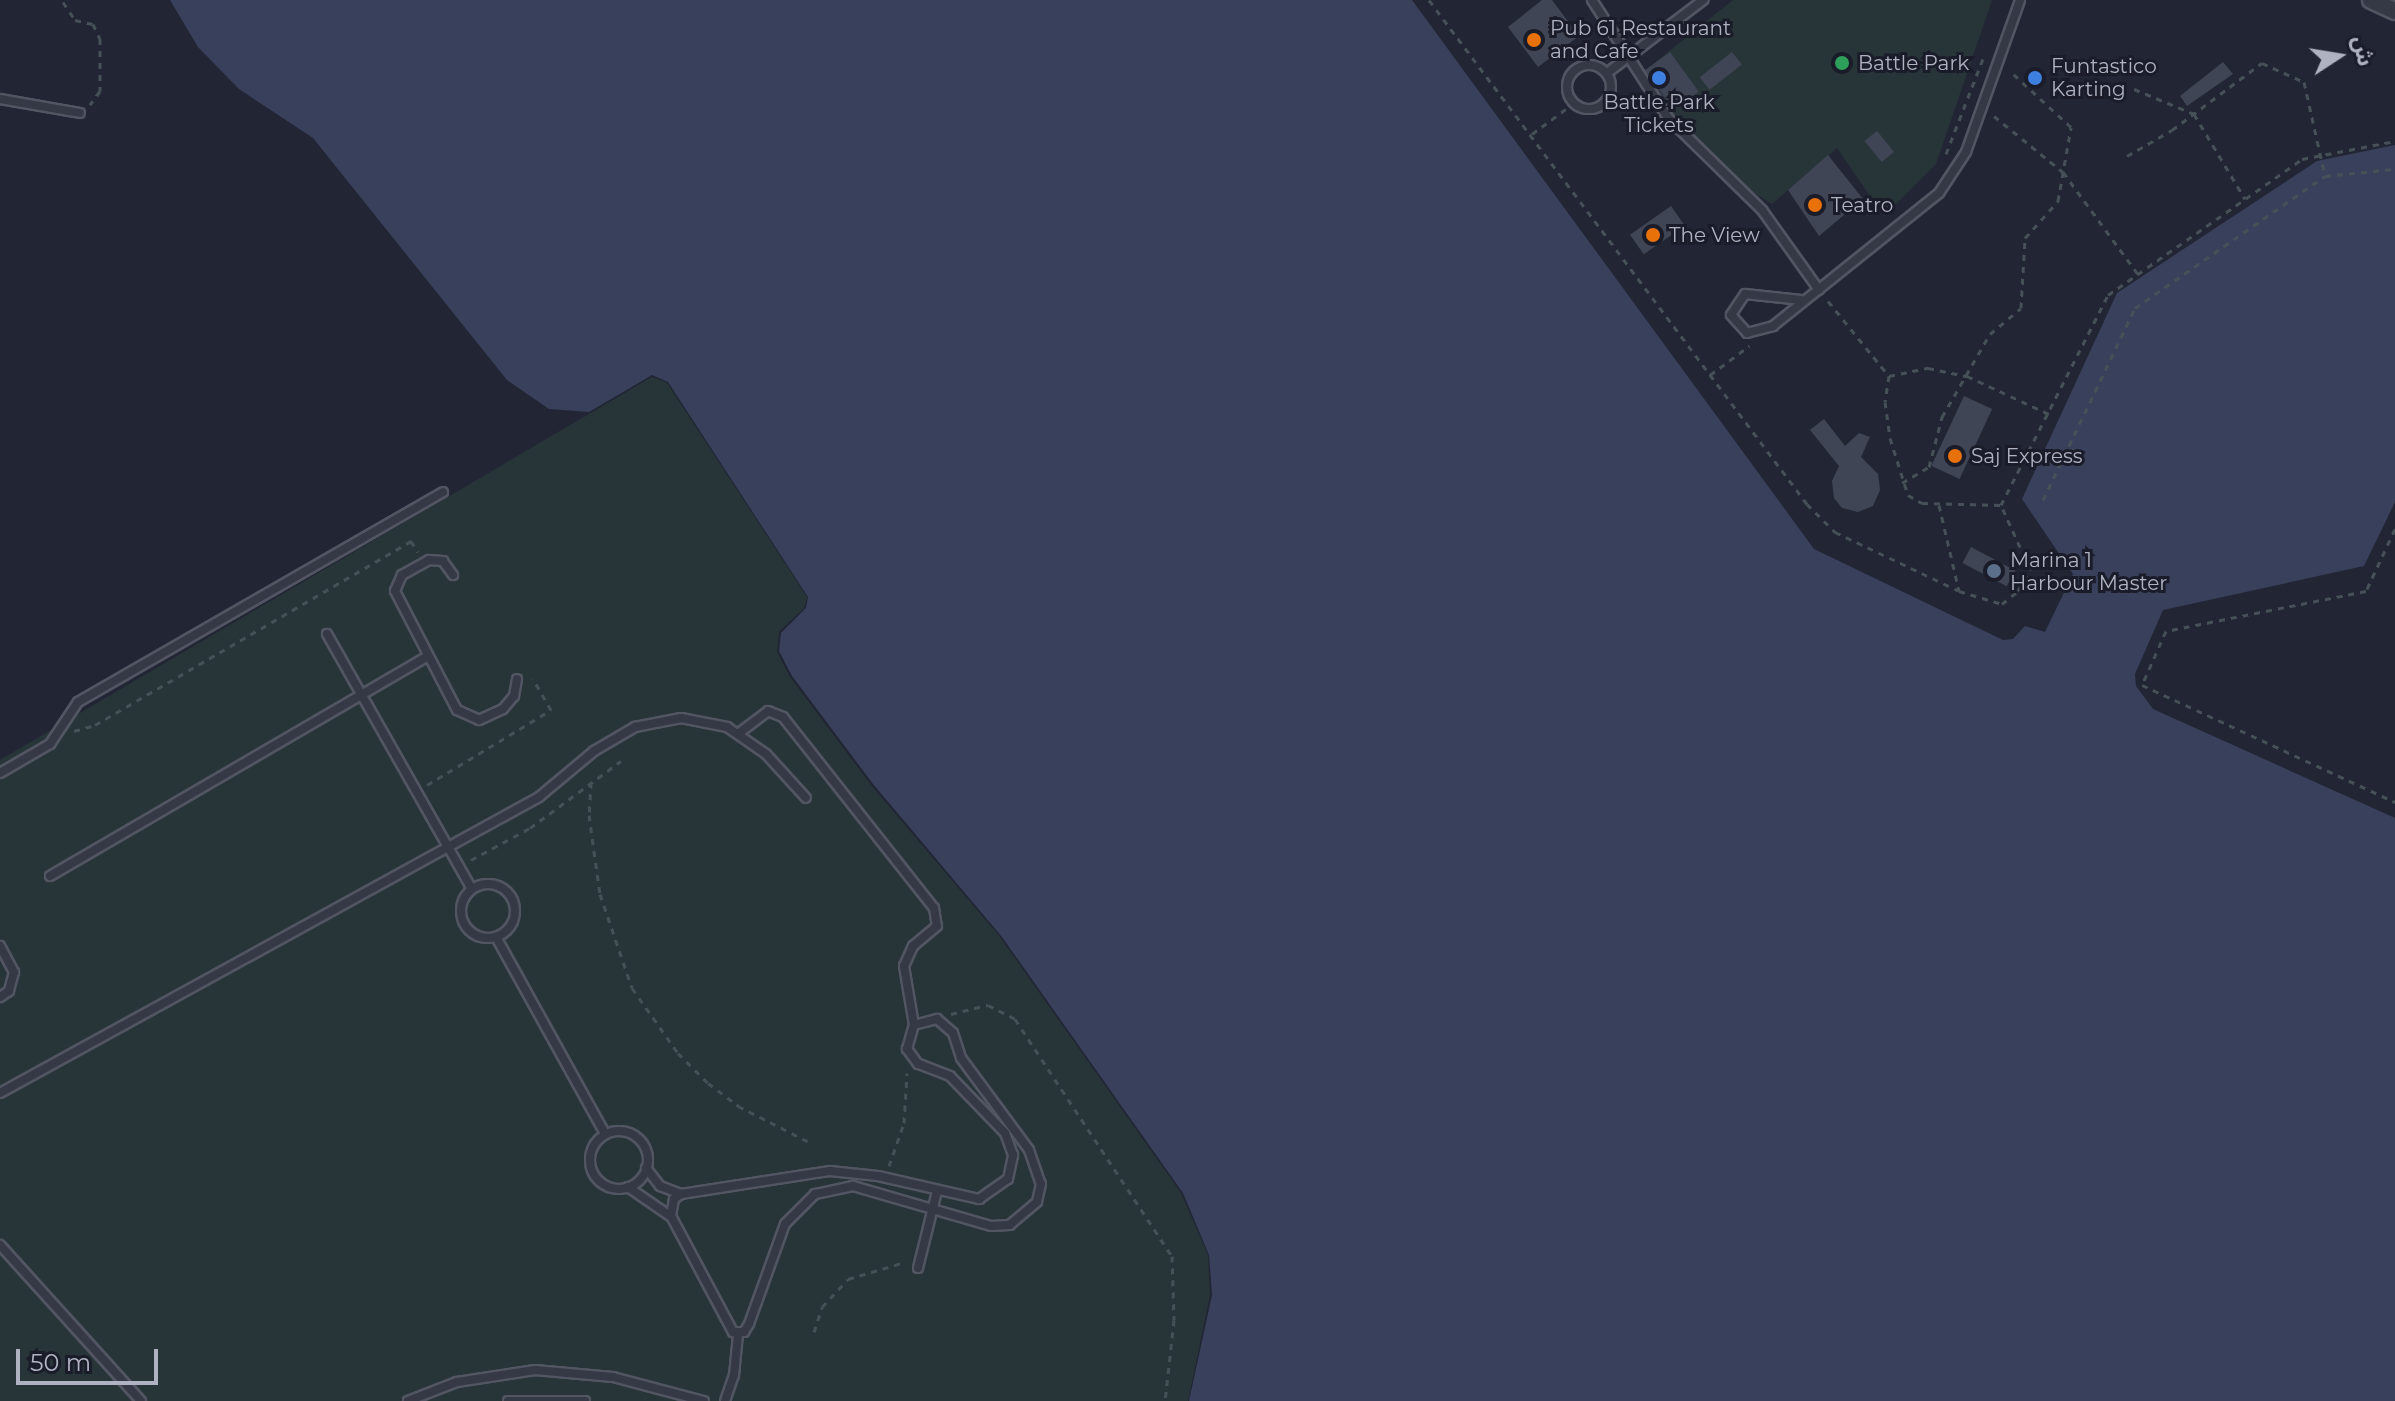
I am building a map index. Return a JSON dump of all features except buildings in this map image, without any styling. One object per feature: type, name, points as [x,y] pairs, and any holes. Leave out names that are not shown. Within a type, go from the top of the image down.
[{"type":"street","points":[[2371,0],[2395,11]]},
{"type":"lane","points":[[1592,0],[1668,118],[1755,203],[1819,290]]},
{"type":"lane","points":[[1607,73],[1703,0]]},
{"type":"lane","points":[[1801,300],[1753,294],[1737,299],[1733,323],[1747,333],[1762,332],[1939,193],[1966,152],[2020,1]]},
{"type":"lane","points":[[1594,65],[1607,73],[1611,89],[1604,103],[1589,109],[1574,103],[1567,90],[1574,70],[1594,65]]},
{"type":"lane","points":[[0,99],[80,113]]},
{"type":"lane","points":[[0,773],[57,737],[78,702],[443,492]]},
{"type":"lane","points":[[453,575],[443,561],[424,562],[402,575],[395,591],[457,710],[470,719],[486,718],[509,704],[517,679]]},
{"type":"lane","points":[[327,634],[471,888]]},
{"type":"lane","points":[[50,876],[428,656]]},
{"type":"lane","points":[[671,1216],[628,1187],[604,1185],[590,1165],[596,1142],[605,1134],[627,1132],[637,1138],[644,1146],[646,1168],[660,1186],[681,1194],[806,1172],[883,1177],[967,1199],[991,1195],[1008,1179],[1013,1155],[1005,1133],[978,1100],[950,1076],[918,1064],[907,1049],[914,1025],[904,966],[913,946],[937,926],[934,908],[783,717],[768,711],[739,733]]},
{"type":"lane","points":[[0,1093],[539,797],[594,751],[635,727],[681,718],[739,733],[806,798]]},
{"type":"lane","points":[[488,883],[510,894],[514,919],[496,937],[479,936],[465,927],[460,910],[471,888],[488,883]]},
{"type":"lane","points":[[496,937],[605,1134]]},
{"type":"lane","points":[[0,946],[14,972],[9,991],[0,997]]},
{"type":"lane","points":[[725,1401],[734,1375],[738,1335],[749,1324],[785,1224],[815,1194],[853,1186],[991,1226],[1010,1225],[1037,1202],[1041,1184],[1029,1150],[961,1058],[953,1033],[937,1019],[914,1025]]},
{"type":"lane","points":[[628,1187],[646,1168]]},
{"type":"lane","points":[[919,1263],[937,1191]]},
{"type":"lane","points":[[681,1194],[670,1207],[671,1216],[729,1328],[738,1335]]},
{"type":"lane","points":[[0,1245],[141,1401]]},
{"type":"lane","points":[[408,1401],[457,1382],[535,1370],[613,1377],[704,1401]]},
{"type":"lane","points":[[508,1401],[585,1401]]},
{"type":"path","points":[[1429,0],[1807,504],[1835,532],[1959,591],[2002,604],[2027,580],[2029,558],[2001,505]]},
{"type":"path","points":[[63,2],[75,20],[93,24],[100,39],[99,96],[80,113]]},
{"type":"path","points":[[1941,167],[1985,53]]},
{"type":"path","points":[[1902,483],[1929,467],[1942,417],[1990,334],[2021,308],[2025,238],[2058,201],[2071,127],[2000,62]]},
{"type":"path","points":[[2127,156],[2194,114],[2262,63],[2304,82],[2325,176]]},
{"type":"path","points":[[2134,89],[2194,114],[2245,199]]},
{"type":"path","points":[[1531,136],[1574,103]]},
{"type":"path","points":[[1983,109],[2063,172],[2091,204],[2138,274]]},
{"type":"path","points":[[2001,505],[2051,415],[2104,300],[2245,199],[2321,151],[2395,141]]},
{"type":"path","points":[[2043,500],[2135,308],[2325,176],[2394,169]]},
{"type":"path","points":[[1819,290],[1889,376],[1885,402],[1902,483],[1913,500],[1939,505],[2001,505]]},
{"type":"path","points":[[1710,376],[1762,332]]},
{"type":"path","points":[[1889,376],[1928,368],[1967,376],[2051,415]]},
{"type":"path","points":[[1939,505],[1959,591]]},
{"type":"path","points":[[2395,529],[2366,591],[2166,631],[2142,685],[2395,802]]},
{"type":"path","points":[[57,737],[95,725],[411,541],[424,562]]},
{"type":"path","points":[[417,792],[551,710],[533,679]]},
{"type":"path","points":[[459,866],[530,828],[621,761]]},
{"type":"path","points":[[591,782],[591,839],[600,894],[632,988],[678,1053],[708,1083],[738,1106],[813,1144]]},
{"type":"path","points":[[937,1019],[988,1005],[1015,1019],[1159,1232],[1174,1265],[1165,1401]]},
{"type":"path","points":[[883,1177],[904,1123],[907,1049]]},
{"type":"path","points":[[814,1332],[830,1296],[848,1279],[919,1263]]},
{"type":"shaded area","points":[[1733,0],[1992,0],[1936,164],[1884,216],[1837,148],[1772,204],[1754,193],[1671,112],[1642,73]]},
{"type":"shaded area","points":[[652,377],[667,383],[807,597],[804,608],[779,632],[777,652],[790,677],[871,785],[1000,937],[1181,1193],[1208,1255],[1210,1295],[1188,1401],[0,1401],[0,760]]},
{"type":"water","points":[[170,0],[1412,0],[1814,549],[2003,640],[2013,639],[2025,626],[2045,632],[2073,574],[2022,499],[2117,293],[2317,161],[2395,145],[2395,502],[2364,566],[2163,610],[2135,674],[2136,686],[2153,709],[2395,818],[2395,1401],[1189,1401],[1212,1295],[1209,1255],[1183,1193],[1002,937],[873,784],[792,676],[779,651],[781,633],[806,608],[808,597],[668,382],[652,375],[589,412],[549,409],[507,380],[313,138],[239,89],[198,47]]},
{"type":"place","name":"Pub 61 Restaurant and Cafe","points":[[1534,40]]},
{"type":"place","name":"Battle Park","points":[[1842,63]]},
{"type":"place","name":"Battle Park Tickets","points":[[1659,78]]},
{"type":"place","name":"Funtastico Karting","points":[[2035,78]]},
{"type":"place","name":"Teatro","points":[[1815,205]]},
{"type":"place","name":"The View","points":[[1653,235]]},
{"type":"place","name":"Saj Express","points":[[1955,456]]},
{"type":"place","name":"Marina 1 Harbour Master","points":[[1994,571]]}]
